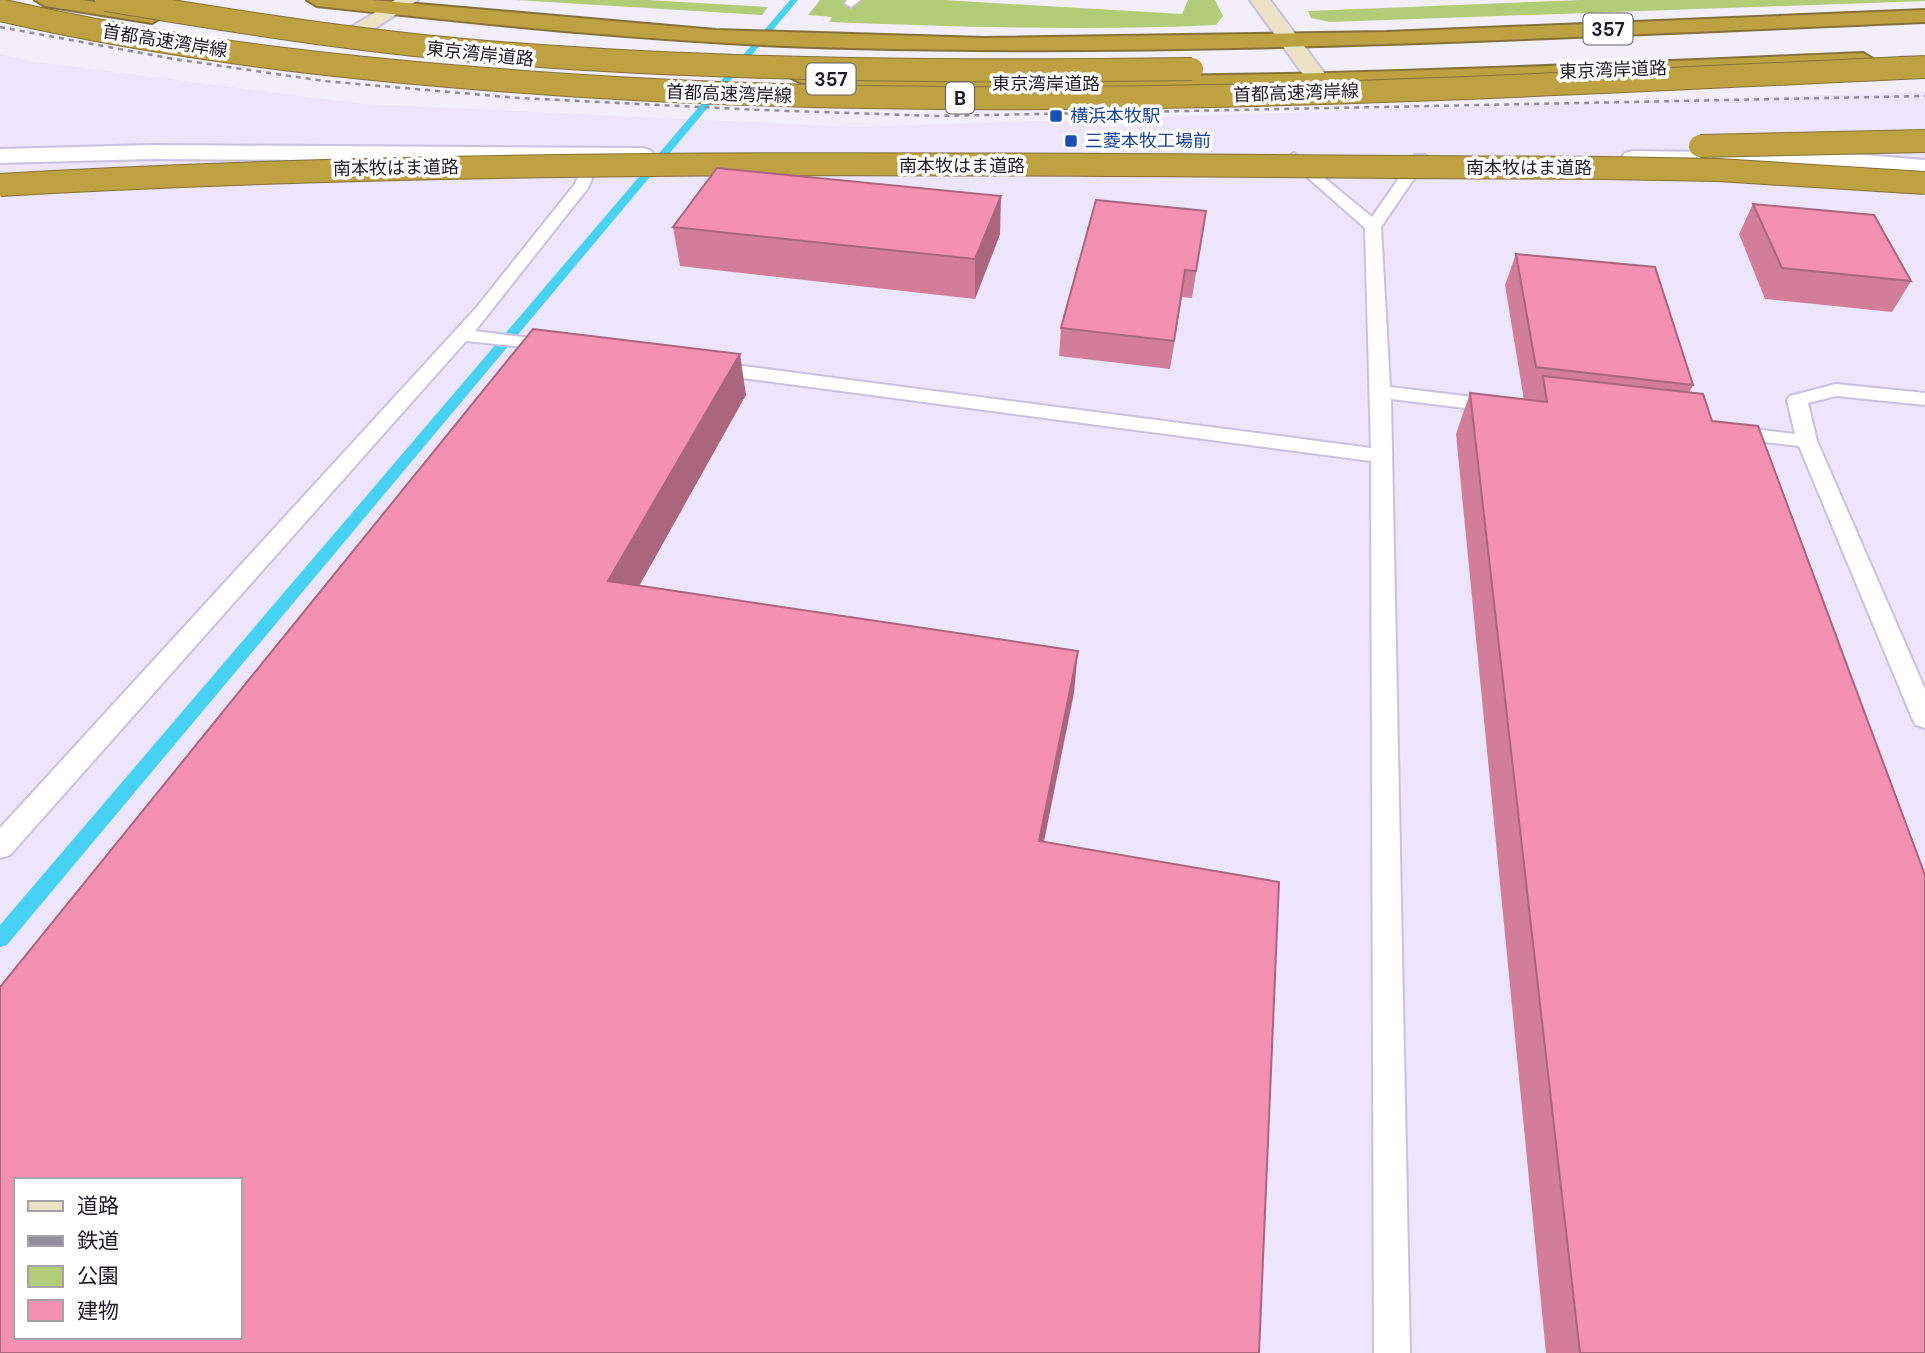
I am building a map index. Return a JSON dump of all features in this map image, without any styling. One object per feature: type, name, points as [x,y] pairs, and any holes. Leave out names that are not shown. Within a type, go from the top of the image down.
[{"type":"highway","name":"東京湾岸道路","points":[[45,0],[163,19],[554,62],[855,80],[985,84],[1320,82],[1925,57]]},
{"type":"highway","name":"首都高速湾岸線","points":[[106,0],[270,27],[436,46],[589,58],[839,69],[1314,67],[1884,45]]},
{"type":"highway","name":"東京湾岸道路","points":[[317,0],[401,4],[589,28],[847,42],[1291,43],[1925,16]]},
{"type":"highway","name":"首都高速湾岸線","points":[[0,10],[137,37],[387,71],[537,84],[736,94],[983,98],[1162,97],[1925,67]]},
{"type":"highway","points":[[208,166],[709,144],[1686,146],[1925,140]]},
{"type":"highway","points":[[1222,167],[1925,140]]},
{"type":"highway","name":"南本牧はま道路","points":[[0,180],[208,166],[432,160],[733,158],[1654,162],[1925,169]]},
{"type":"highway","name":"南本牧はま道路","points":[[0,185],[191,174],[440,166],[1706,170],[1925,183]]},
{"type":"street","points":[[1260,0],[1320,82]]},
{"type":"street","points":[[344,40],[401,4]]},
{"type":"street","points":[[0,156],[152,152],[1773,159],[1925,169]]},
{"type":"lane","points":[[0,847],[461,335],[582,185],[594,155]]},
{"type":"lane","points":[[1294,158],[1374,227]]},
{"type":"lane","points":[[1392,1353],[1381,392],[1374,227],[1420,158]]},
{"type":"lane","points":[[461,335],[571,349]]},
{"type":"lane","points":[[695,366],[1381,456]]},
{"type":"lane","points":[[1925,399],[1836,390],[1797,400],[1807,441],[1925,718]]},
{"type":"lane","points":[[1381,392],[1518,408]]},
{"type":"lane","points":[[1711,430],[1807,441]]},
{"type":"shaded area","points":[[0,54],[35,62],[363,104],[855,127],[1925,92],[1925,1353],[0,1353]]},
{"type":"green space","points":[[515,0],[647,0],[768,7],[762,15]]},
{"type":"green space","points":[[820,0],[943,0],[1182,14],[1188,0],[1215,0],[1223,16],[1216,25],[1119,28],[829,22],[832,17],[808,15]]},
{"type":"green space","points":[[1581,0],[1925,1],[1330,22],[1311,18],[1308,11]]},
{"type":"building","points":[[717,168],[1001,196],[975,259],[673,227]]},
{"type":"building","points":[[1096,200],[1206,211],[1196,271],[1185,270],[1174,341],[1061,328]]},
{"type":"building","points":[[1753,204],[1874,215],[1911,281],[1782,268]]},
{"type":"building","points":[[1516,254],[1655,267],[1693,385],[1536,367]]},
{"type":"building","points":[[533,329],[740,354],[608,581],[1078,651],[1039,841],[1279,882],[1259,1353],[0,1353],[0,987]]},
{"type":"building","points":[[1543,376],[1703,394],[1712,421],[1758,426],[1925,875],[1925,1353],[1580,1353],[1470,393],[1547,402]]},
{"type":"waterway","points":[[0,939],[794,0]]},
{"type":"railway","points":[[0,27],[174,59],[324,81],[518,98],[762,110],[937,116],[1925,96]]},
{"type":"place","name":"横浜本牧駅","points":[[1056,116]]},
{"type":"place","name":"三菱本牧工場前","points":[[1071,141]]}]
